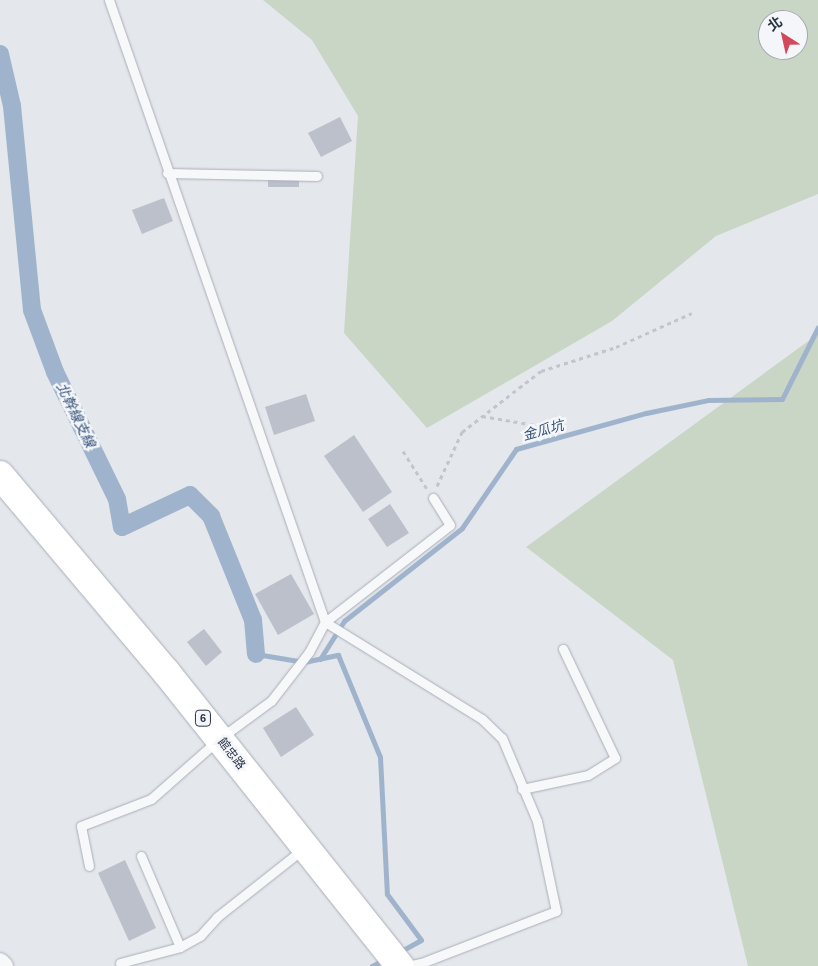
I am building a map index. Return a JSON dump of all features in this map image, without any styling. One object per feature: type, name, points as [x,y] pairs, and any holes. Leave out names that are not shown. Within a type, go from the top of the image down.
[{"type":"main road","name":"館忠路","points":[[0,475],[219,739],[400,966]]},
{"type":"street","points":[[0,962],[4,966]]},
{"type":"lane","points":[[109,0],[167,173],[324,622],[482,719],[502,738],[537,821],[556,911],[421,963],[405,966]]},
{"type":"lane","points":[[167,173],[316,176]]},
{"type":"lane","points":[[89,866],[81,826],[151,799],[219,739],[271,701],[308,652],[324,622],[450,525],[433,498]]},
{"type":"lane","points":[[522,789],[588,775],[615,758],[563,649]]},
{"type":"lane","points":[[120,963],[180,947],[200,936],[217,917],[305,847]]},
{"type":"lane","points":[[141,856],[180,947]]},
{"type":"path","points":[[433,498],[440,474],[462,432],[542,371],[616,347],[692,313]]},
{"type":"path","points":[[482,416],[535,425]]},
{"type":"path","points":[[403,451],[433,498]]},
{"type":"green space","points":[[263,0],[818,0],[818,194],[716,236],[612,321],[427,428],[344,333],[358,116],[312,40]]},
{"type":"green space","points":[[818,334],[818,966],[748,966],[673,660],[526,547]]},
{"type":"building","points":[[340,117],[352,141],[321,157],[308,133]]},
{"type":"building","points":[[268,175],[299,175],[299,187],[268,187]]},
{"type":"building","points":[[164,198],[173,221],[142,234],[132,210]]},
{"type":"building","points":[[306,394],[315,421],[274,435],[265,407]]},
{"type":"building","points":[[354,435],[392,492],[363,512],[324,456]]},
{"type":"building","points":[[390,504],[409,533],[387,547],[368,519]]},
{"type":"building","points":[[291,574],[314,614],[278,635],[255,594]]},
{"type":"building","points":[[204,629],[222,652],[206,666],[187,642]]},
{"type":"building","points":[[296,707],[314,735],[281,757],[263,728]]},
{"type":"building","points":[[125,860],[156,928],[129,941],[98,873]]},
{"type":"waterway","name":"北幹線支線","points":[[0,54],[12,106],[32,310],[55,372],[117,499],[122,527],[190,495],[211,516],[253,620],[256,654]]},
{"type":"waterway","name":"金瓜坑","points":[[320,659],[344,621],[462,528],[516,449],[646,413],[708,400],[782,399],[818,327]]},
{"type":"waterway","points":[[256,654],[304,662],[338,655],[380,757],[387,894],[421,940],[399,952]]},
{"type":"waterway","points":[[372,966],[385,959]]}]
